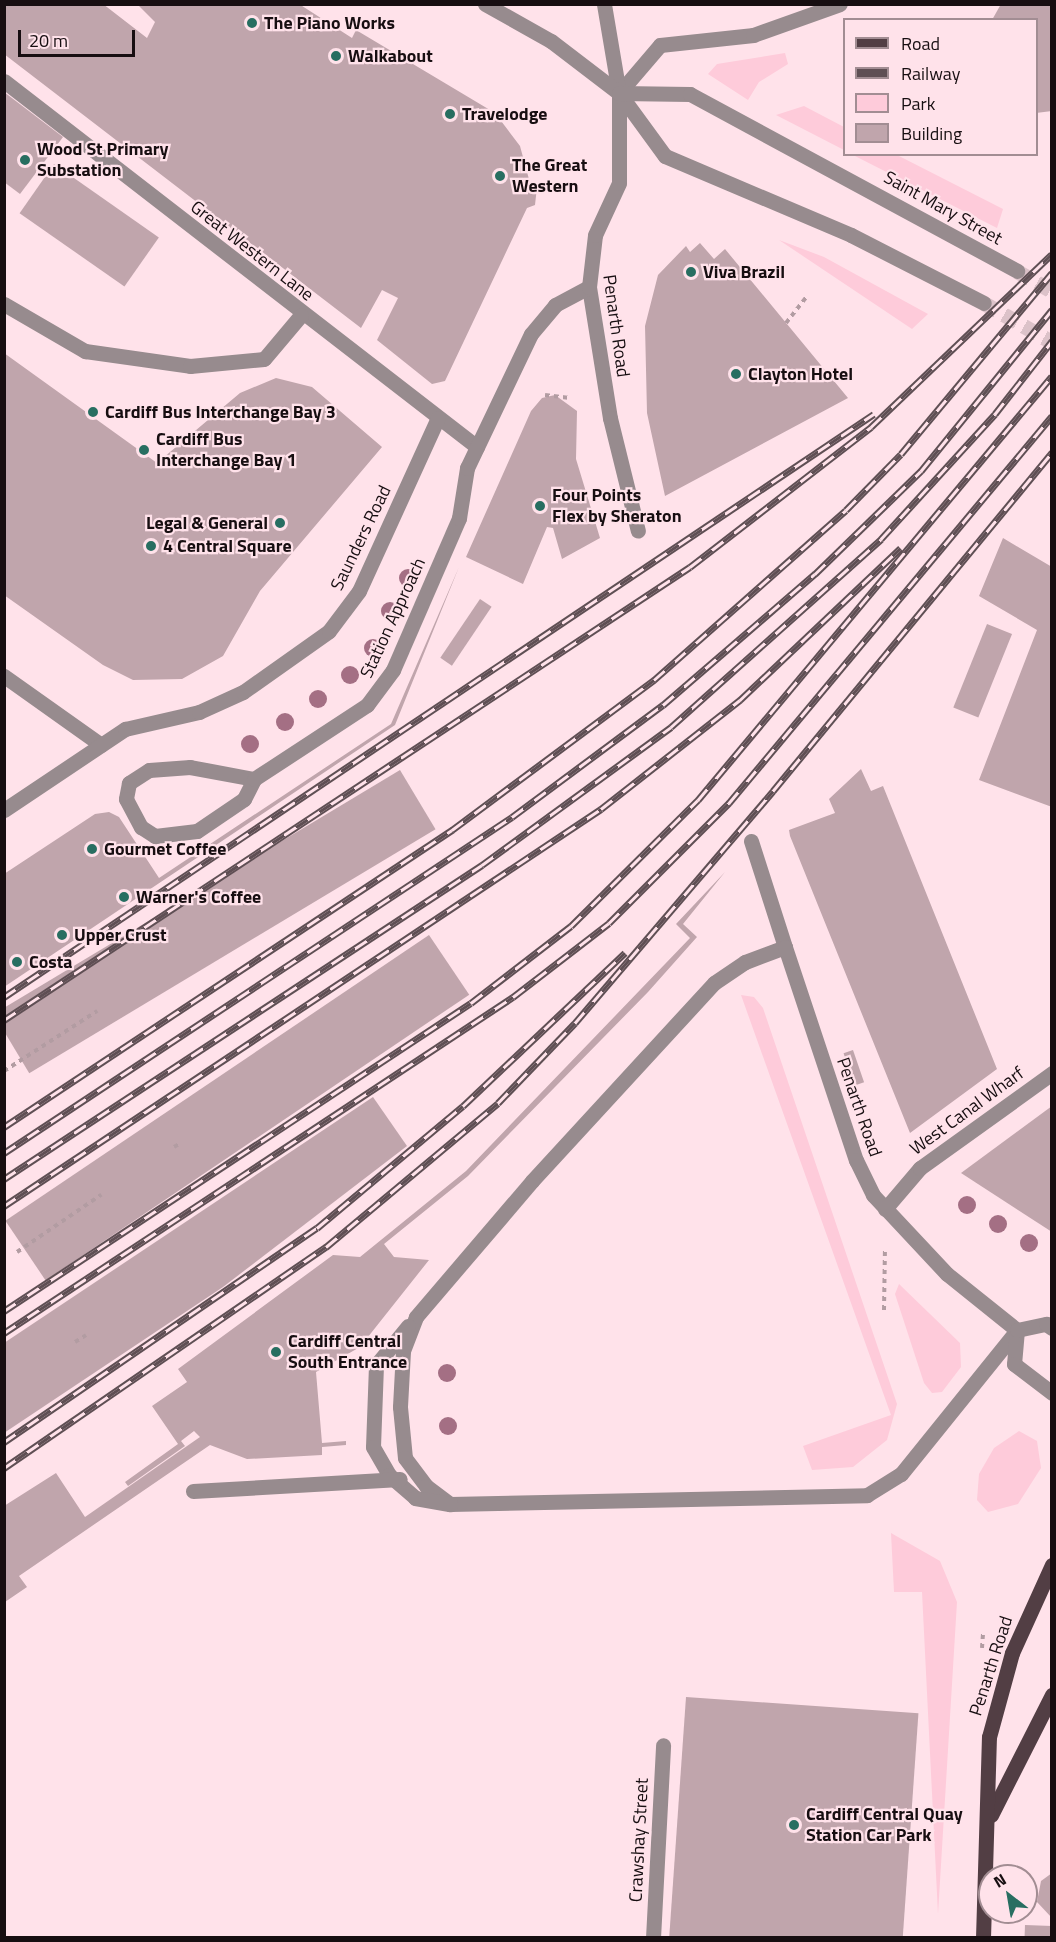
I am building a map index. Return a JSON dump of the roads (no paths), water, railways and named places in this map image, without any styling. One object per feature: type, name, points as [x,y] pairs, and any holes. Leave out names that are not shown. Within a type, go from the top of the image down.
[{"type":"main road","name":"Penarth Road","points":[[983,1938],[989,1820],[989,1737],[1000,1689],[1052,1565]]},
{"type":"main road","name":"Penarth Road","points":[[989,1820],[1052,1695]]},
{"type":"street","points":[[485,4],[550,41],[619,93],[664,156],[851,235],[984,303]]},
{"type":"street","name":"Penarth Road","points":[[604,4],[619,93],[619,183],[595,235],[589,287],[610,418],[638,531]]},
{"type":"street","points":[[619,93],[660,45],[753,35],[840,4]]},
{"type":"street","name":"Great Western Lane","points":[[4,81],[302,315],[477,447]]},
{"type":"street","name":"Saint Mary Street","points":[[619,93],[690,94],[1017,271]]},
{"type":"street","points":[[477,447],[537,325],[555,305],[589,287]]},
{"type":"street","points":[[4,304],[85,351],[190,366],[264,359],[302,315]]},
{"type":"street","name":"Saunders Road","points":[[4,810],[125,729],[199,712],[243,692],[329,631],[359,591],[438,418]]},
{"type":"street","name":"Station Approach","points":[[254,778],[190,767],[149,770],[129,783],[126,799],[148,832],[174,836],[197,831],[244,799],[254,778],[382,690],[459,518],[468,468],[477,447]]},
{"type":"street","points":[[4,676],[101,745]]},
{"type":"street","name":"Penarth Road","points":[[751,841],[856,1160],[885,1209],[946,1274],[1017,1330]]},
{"type":"street","points":[[785,947],[745,962],[714,983],[532,1182],[384,1351],[372,1387],[373,1447],[394,1480],[415,1498],[450,1504],[867,1495],[901,1474],[1017,1330],[1046,1324],[1052,1328]]},
{"type":"street","name":"West Canal Wharf","points":[[885,1209],[921,1168],[1052,1073]]},
{"type":"street","points":[[416,1317],[403,1351],[400,1407],[405,1458],[419,1478],[450,1504]]},
{"type":"street","points":[[1017,1330],[1014,1364],[1052,1393]]},
{"type":"street","points":[[193,1491],[419,1478]]},
{"type":"street","name":"Crawshay Street","points":[[653,1938],[663,1744]]},
{"type":"tunnel","points":[[1017,271],[1052,291]]},
{"type":"tunnel","points":[[984,303],[1052,342]]},
{"type":"railway","points":[[4,1020],[690,567],[871,427],[1052,254]]},
{"type":"railway","points":[[4,1127],[452,830],[654,680],[846,510],[901,454],[1052,273]]},
{"type":"railway","points":[[4,1153],[512,817],[663,705],[815,574],[921,471],[1052,310]]},
{"type":"railway","points":[[4,1179],[482,865],[671,727],[881,539],[995,414],[1052,341]]},
{"type":"railway","points":[[4,1311],[471,1003],[571,926],[698,800],[1052,376]]},
{"type":"railway","points":[[4,997],[874,414]]},
{"type":"railway","points":[[4,1333],[513,997],[609,923],[729,803],[1052,416]]},
{"type":"railway","points":[[4,1468],[326,1247],[498,1103],[575,1023],[773,791],[1052,452]]},
{"type":"railway","points":[[4,1206],[601,809],[740,700],[901,548]]},
{"type":"railway","points":[[4,1442],[317,1228],[463,1106],[625,953]]},
{"type":"place","name":"The Piano Works","points":[[252,23]]},
{"type":"place","name":"Walkabout","points":[[336,56]]},
{"type":"place","name":"Travelodge","points":[[450,114]]},
{"type":"place","name":"Wood St Primary Substation","points":[[25,160]]},
{"type":"place","name":"The Great Western","points":[[500,176]]},
{"type":"place","name":"Viva Brazil","points":[[691,272]]},
{"type":"place","name":"Clayton Hotel","points":[[736,374]]},
{"type":"place","name":"Cardiff Bus Interchange Bay 3","points":[[93,412]]},
{"type":"place","name":"Cardiff Bus Interchange Bay 1","points":[[144,450]]},
{"type":"place","name":"Four Points Flex by Sheraton","points":[[540,506]]},
{"type":"place","name":"Legal & General","points":[[280,523]]},
{"type":"place","name":"4 Central Square","points":[[151,546]]},
{"type":"place","name":"Gourmet Coffee","points":[[92,849]]},
{"type":"place","name":"Warner's Coffee","points":[[124,897]]},
{"type":"place","name":"Upper Crust","points":[[62,935]]},
{"type":"place","name":"Costa","points":[[17,962]]},
{"type":"place","name":"Cardiff Central South Entrance","points":[[276,1352]]},
{"type":"place","name":"Cardiff Central Quay Station Car Park","points":[[794,1825]]}]
